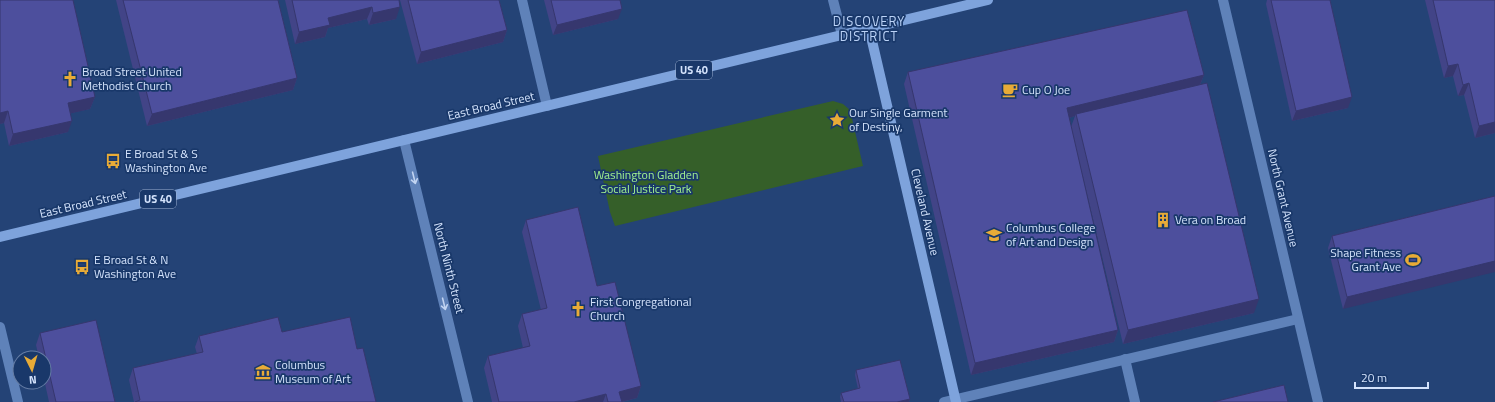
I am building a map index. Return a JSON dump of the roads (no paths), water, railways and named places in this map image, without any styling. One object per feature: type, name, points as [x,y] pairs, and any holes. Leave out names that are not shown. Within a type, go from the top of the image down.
[{"type":"main road","name":"East Broad Street","points":[[0,237],[988,0]]},
{"type":"main road","name":"Cleveland Avenue","points":[[869,28],[955,401]]},
{"type":"street","points":[[522,0],[547,106]]},
{"type":"street","points":[[834,0],[842,35]]},
{"type":"street","name":"North Grant Avenue","points":[[1223,0],[1318,402]]},
{"type":"street","name":"North Ninth Street","points":[[404,140],[468,402]]},
{"type":"street","points":[[944,402],[955,401],[1298,319]]},
{"type":"street","points":[[0,327],[18,402]]},
{"type":"street","points":[[1125,360],[1135,402]]},
{"type":"place","name":"Broad Street United Methodist Church","points":[[70,79]]},
{"type":"place","name":"Cup O Joe","points":[[1010,90]]},
{"type":"place","name":"Our Single Garment of Destiny,","points":[[837,120]]},
{"type":"place","name":"E Broad St & S Washington Ave","points":[[113,161]]},
{"type":"place","name":"Vera on Broad","points":[[1163,220]]},
{"type":"place","name":"Columbus College of Art and Design","points":[[994,235]]},
{"type":"place","name":"Shape Fitness Grant Ave","points":[[1413,260]]},
{"type":"place","name":"E Broad St & N Washington Ave","points":[[82,267]]},
{"type":"place","name":"First Congregational Church","points":[[578,309]]},
{"type":"place","name":"Columbus Museum of Art","points":[[263,372]]},
{"type":"district","name":"DISCOVERY DISTRICT","points":[[869,28]]},
{"type":"park label","name":"Washington Gladden Social Justice Park","points":[[646,182]]}]
